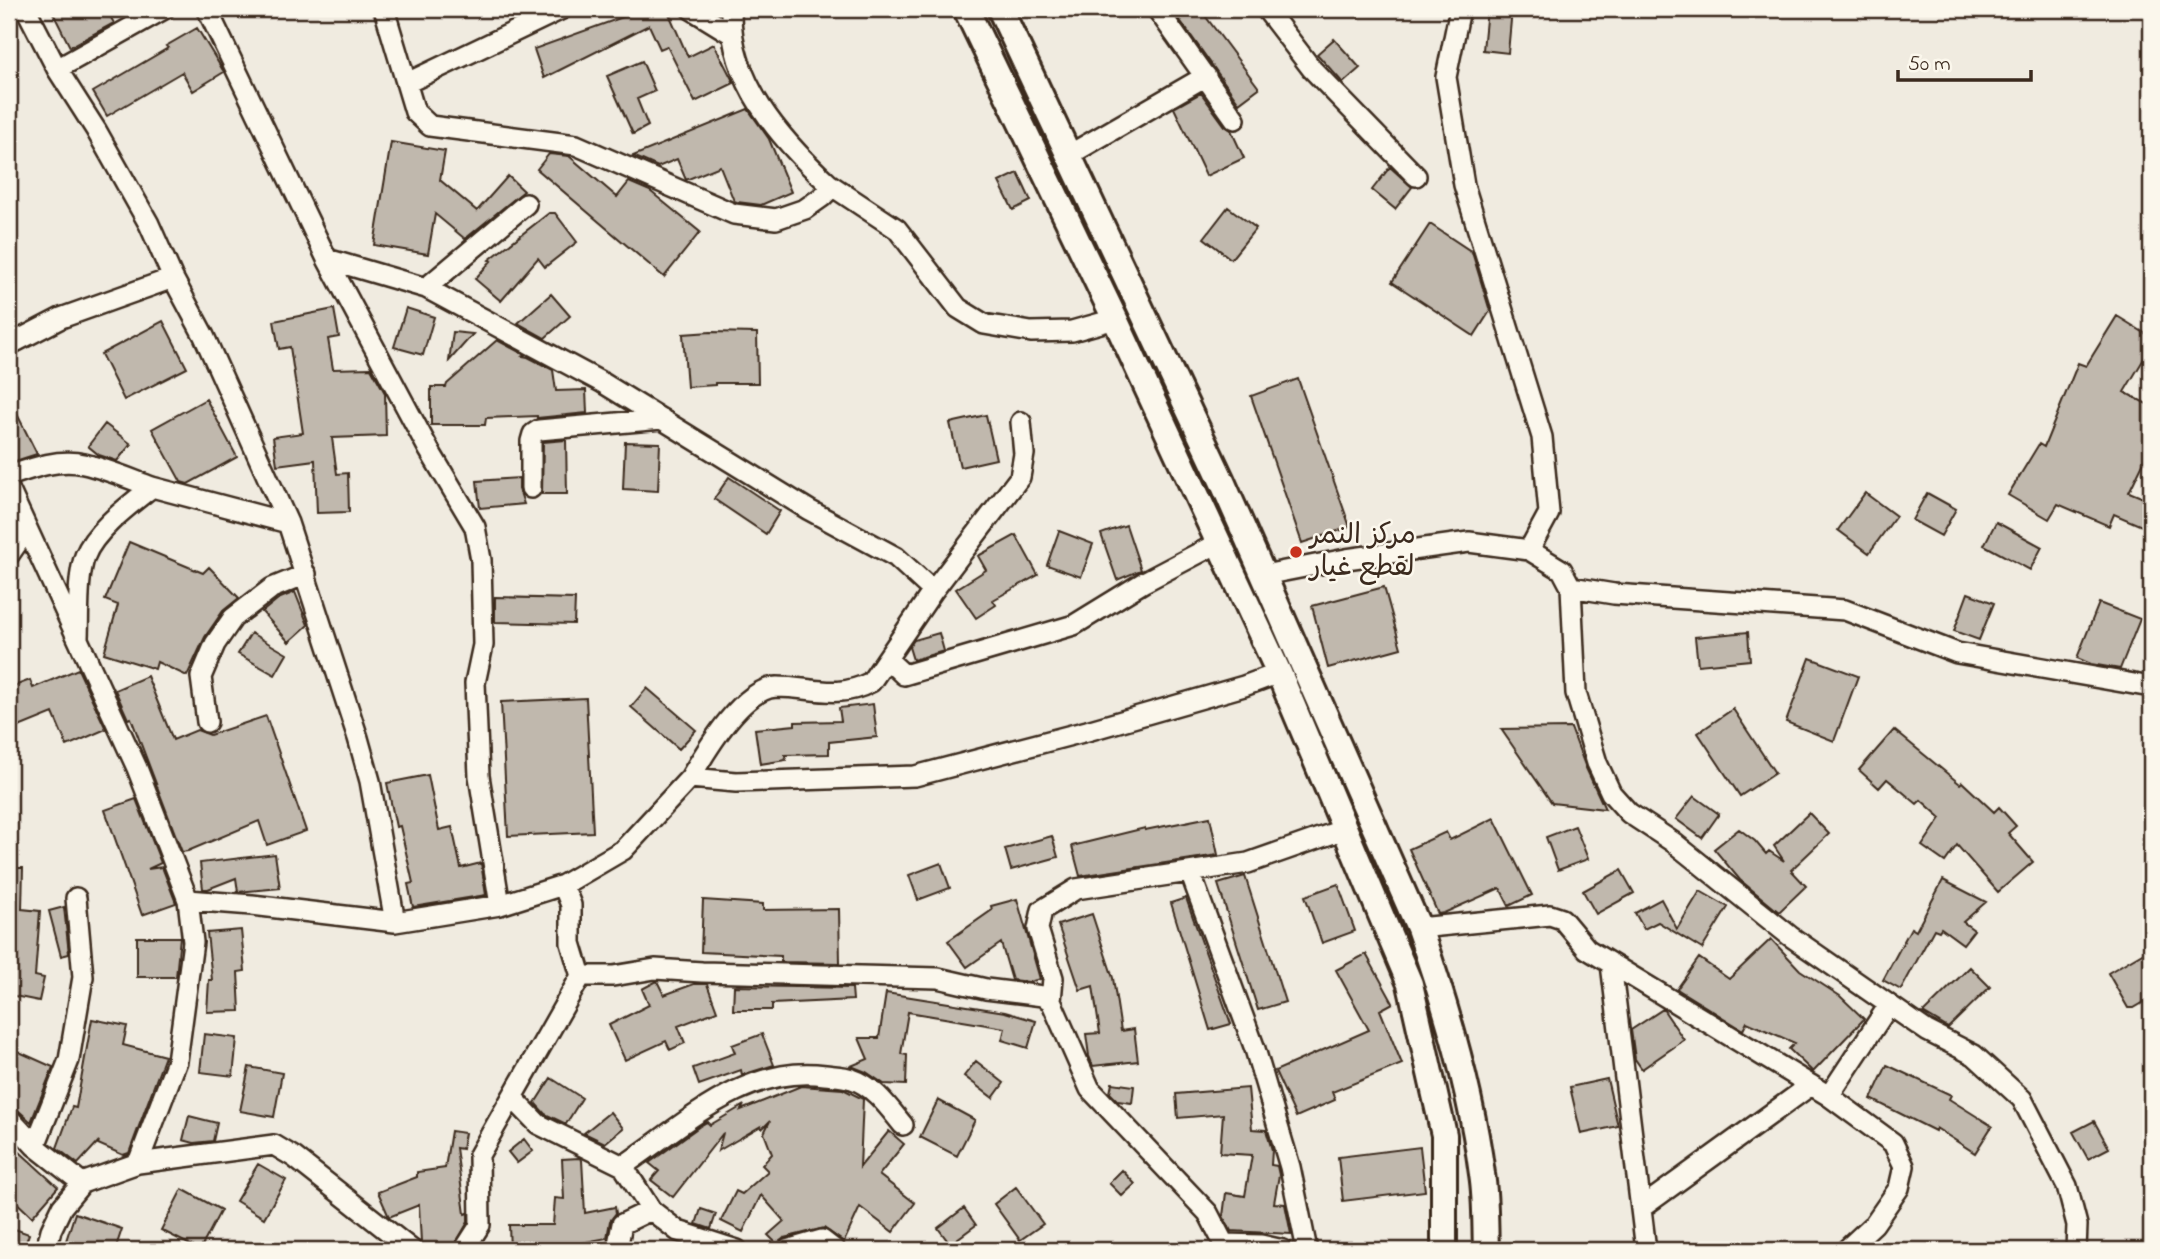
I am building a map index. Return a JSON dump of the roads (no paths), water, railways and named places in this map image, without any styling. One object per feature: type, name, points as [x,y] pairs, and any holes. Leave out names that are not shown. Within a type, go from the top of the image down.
[{"type":"street","points":[[26,9],[149,224],[173,278],[204,336],[288,523],[370,781],[396,922]]},
{"type":"street","points":[[58,69],[164,9]]},
{"type":"street","points":[[206,9],[327,258],[429,450],[475,527],[481,560],[483,645],[475,683],[479,776],[500,905]]},
{"type":"street","points":[[384,9],[415,112],[430,126],[576,145],[734,214],[776,219],[805,209],[828,191],[829,184]]},
{"type":"street","points":[[407,83],[562,9]]},
{"type":"street","points":[[691,9],[730,33]]},
{"type":"street","points":[[731,9],[730,33],[747,81],[761,110],[781,135],[829,184],[897,229],[958,308],[984,324],[1031,332],[1072,331],[1115,319]]},
{"type":"street","points":[[966,9],[1115,319],[1279,673],[1410,984],[1444,1135],[1444,1250]]},
{"type":"street","points":[[1157,9],[1235,119]]},
{"type":"street","points":[[1266,9],[1312,69],[1416,176]]},
{"type":"street","points":[[1460,9],[1446,77],[1464,185],[1542,437],[1549,513],[1529,550]]},
{"type":"street","points":[[1004,10],[1222,481],[1419,928],[1466,1081],[1483,1176],[1486,1250]]},
{"type":"street","points":[[1069,155],[1206,76]]},
{"type":"street","points":[[426,288],[526,204]]},
{"type":"street","points":[[327,258],[426,288],[603,383],[810,510],[896,557],[933,591]]},
{"type":"street","points":[[9,345],[61,317],[173,278]]},
{"type":"street","points":[[531,488],[531,441],[533,434],[539,430],[662,419]]},
{"type":"street","points":[[188,900],[396,922],[500,905],[563,885],[623,850],[690,778],[713,740],[750,698],[774,687],[834,693],[856,690],[872,682],[933,591],[1020,477],[1024,454],[1021,422]]},
{"type":"street","points":[[9,476],[38,466],[82,463],[152,487],[288,523]]},
{"type":"street","points":[[1195,494],[1222,481]]},
{"type":"street","points":[[78,642],[79,598],[85,556],[109,522],[152,487]]},
{"type":"street","points":[[9,489],[78,642],[101,685],[137,768],[188,900],[193,942],[177,1061],[138,1163]]},
{"type":"street","points":[[9,555],[27,529]]},
{"type":"street","points":[[1264,575],[1346,559],[1469,542],[1529,550],[1562,570],[1571,587],[1576,693],[1597,763],[1612,793],[1629,813],[1673,842],[1790,936],[1927,1031],[1974,1055],[2022,1099],[2067,1186],[2077,1225],[2076,1250]]},
{"type":"street","points":[[888,660],[904,674],[1074,625],[1144,582],[1217,543]]},
{"type":"street","points":[[207,722],[201,677],[215,644],[233,618],[272,588],[306,574]]},
{"type":"street","points":[[1571,587],[1614,594],[1845,610],[1957,653],[2151,687]]},
{"type":"street","points":[[690,778],[736,782],[915,776],[1087,731],[1244,686],[1279,673]]},
{"type":"street","points":[[1283,1250],[1261,1245],[1224,1247],[1208,1213],[1090,1089],[1051,1002],[1053,978],[1038,929],[1042,910],[1076,889],[1248,863],[1345,829]]},
{"type":"street","points":[[1190,872],[1255,1049],[1290,1167],[1307,1250]]},
{"type":"street","points":[[464,1250],[480,1225],[479,1155],[581,976],[571,943],[571,905],[563,885]]},
{"type":"street","points":[[35,1146],[69,1060],[83,977],[76,898]]},
{"type":"street","points":[[1419,928],[1549,915],[1562,919],[1587,949],[1829,1096],[1893,1143],[1904,1166],[1899,1188],[1874,1224],[1846,1250]]},
{"type":"street","points":[[1611,964],[1646,1250]]},
{"type":"street","points":[[581,976],[613,976],[655,969],[938,978],[986,989],[1043,996],[1051,1002]]},
{"type":"street","points":[[1829,1096],[1889,1005]]},
{"type":"street","points":[[623,1166],[725,1096],[762,1079],[796,1074],[852,1079],[880,1097],[903,1125]]},
{"type":"street","points":[[1641,1208],[1811,1085]]},
{"type":"street","points":[[512,1097],[538,1124],[623,1166],[651,1210],[678,1231],[737,1250]]},
{"type":"street","points":[[9,1118],[35,1146],[82,1182]]},
{"type":"street","points":[[46,1250],[51,1230],[62,1207],[82,1182],[138,1163],[274,1145],[294,1157],[412,1250]]},
{"type":"street","points":[[619,1250],[622,1224],[651,1210]]},
{"type":"street","points":[[787,1250],[822,1240],[835,1250]]},
{"type":"place","name":"مركز النمر لقطع غيار","points":[[1296,552]]}]
